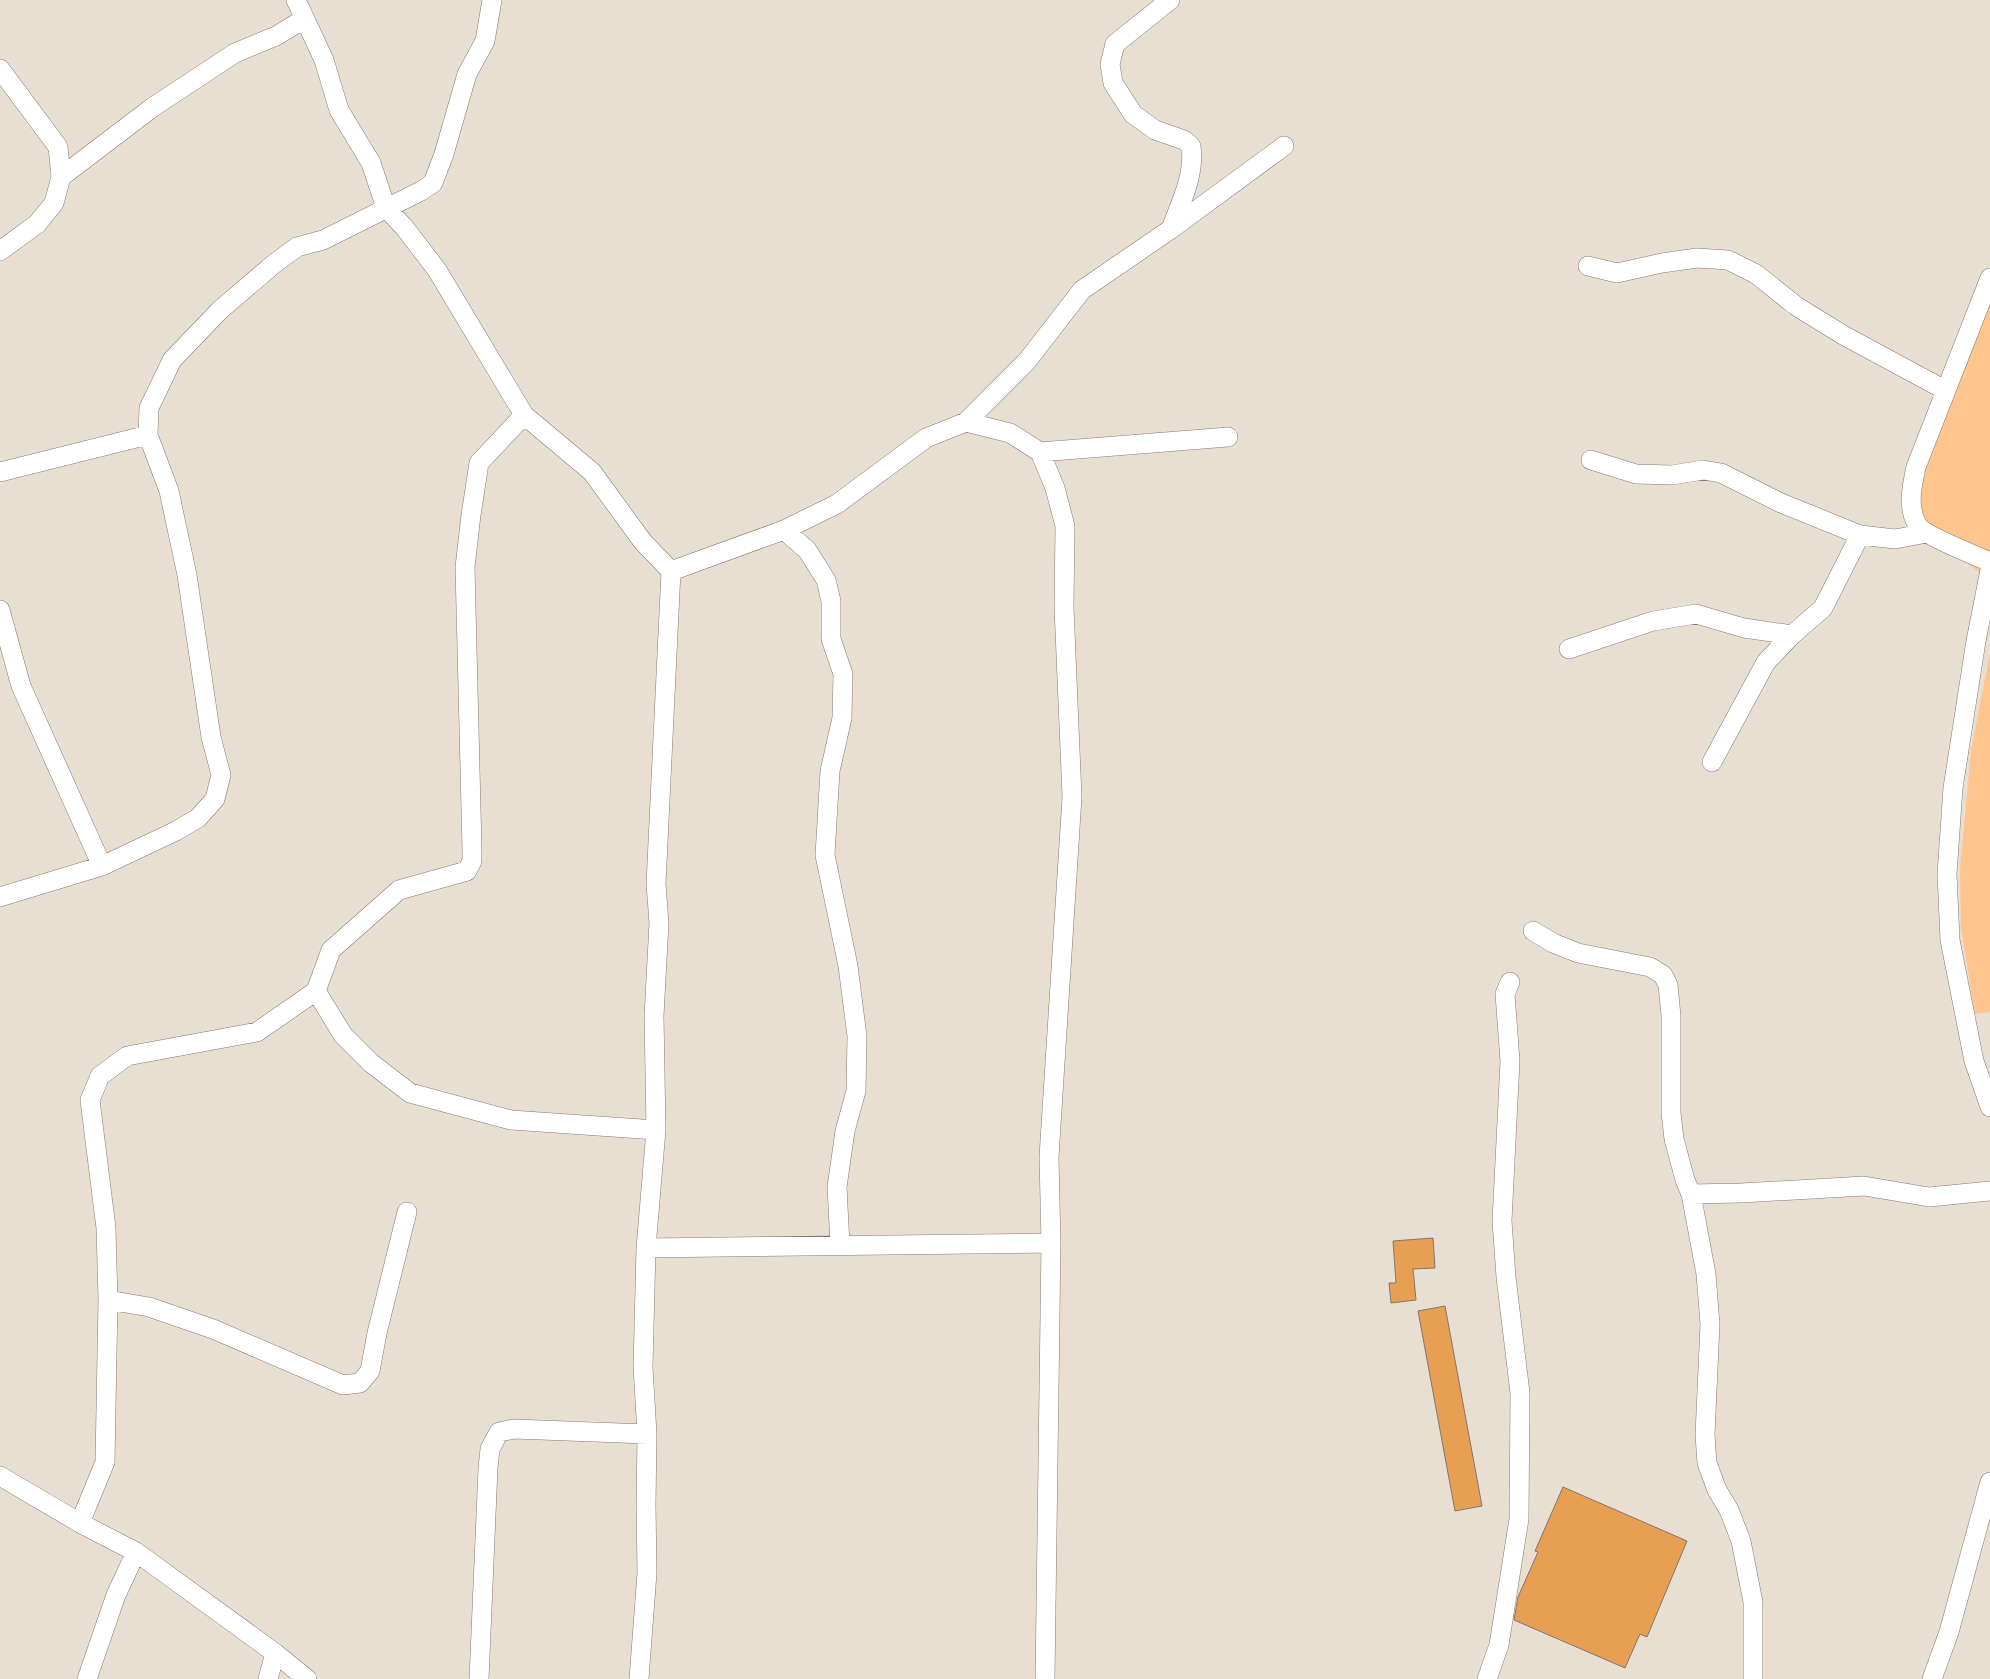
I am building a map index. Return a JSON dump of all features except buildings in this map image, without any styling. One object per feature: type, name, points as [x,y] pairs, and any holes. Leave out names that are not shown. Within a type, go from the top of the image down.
[{"type":"street","points":[[296,0],[324,60],[339,110],[371,163],[386,208],[404,227],[437,270],[524,415],[592,472],[643,542],[671,571],[656,884],[659,923],[654,1016],[656,1130],[646,1248],[643,1367],[647,1434],[647,1573],[639,1679]]},
{"type":"street","points":[[0,897],[102,866],[176,831],[198,818],[215,799],[221,775],[211,736],[188,575],[169,491],[148,435],[149,408],[172,360],[220,310],[297,247],[322,240],[421,191],[433,183],[444,154],[467,74],[485,41],[492,0]]},
{"type":"street","points":[[1170,0],[1115,44],[1110,64],[1113,83],[1133,114],[1155,130],[1184,140],[1191,146],[1193,158],[1190,177],[1171,228]]},
{"type":"street","points":[[62,177],[153,107],[235,53],[276,36],[304,19]]},
{"type":"street","points":[[0,69],[58,147],[62,177],[54,203],[37,224],[0,252]]},
{"type":"street","points":[[671,571],[784,530],[837,504],[926,438],[966,422],[1027,361],[1082,290],[1284,146]]},
{"type":"street","points":[[1588,266],[1617,273],[1662,263],[1697,258],[1728,260],[1756,274],[1796,306],[1842,335],[1946,390]]},
{"type":"street","points":[[1990,278],[1916,467],[1910,496],[1917,526],[1990,562]]},
{"type":"street","points":[[80,1523],[105,1462],[108,1300],[106,1228],[90,1100],[100,1076],[127,1056],[257,1032],[316,991],[331,950],[399,890],[467,871],[472,860],[465,567],[471,515],[479,463],[524,415]]},
{"type":"street","points":[[966,422],[1010,432],[1040,452],[1055,488],[1065,526],[1064,607],[1072,797],[1049,1157],[1051,1242],[1045,1679]]},
{"type":"street","points":[[0,472],[148,435]]},
{"type":"street","points":[[1040,452],[1228,437]]},
{"type":"street","points":[[1591,460],[1636,474],[1672,475],[1703,470],[1721,473],[1781,503],[1860,535],[1896,539],[1928,533]]},
{"type":"street","points":[[784,530],[807,550],[826,580],[831,600],[830,639],[843,674],[842,718],[830,771],[825,855],[848,966],[857,1036],[856,1091],[846,1131],[837,1187],[840,1244]]},
{"type":"street","points":[[1712,762],[1766,662],[1792,635],[1823,608],[1860,535]]},
{"type":"street","points":[[1990,570],[1976,641],[1953,788],[1947,874],[1950,940],[1974,1061],[1990,1107]]},
{"type":"street","points":[[0,610],[21,686],[102,866]]},
{"type":"street","points":[[1569,649],[1653,621],[1696,614],[1744,628],[1792,635]]},
{"type":"street","points":[[1533,931],[1553,943],[1578,953],[1642,965],[1663,975],[1668,985],[1671,1016],[1670,1060],[1674,1139],[1690,1194],[1706,1274],[1710,1324],[1705,1435],[1707,1463],[1717,1490],[1729,1510],[1741,1541],[1753,1602],[1753,1679]]},
{"type":"street","points":[[1487,1679],[1498,1645],[1519,1519],[1520,1393],[1506,1277],[1502,1221],[1510,1061],[1505,994],[1510,982]]},
{"type":"street","points":[[316,991],[343,1035],[371,1063],[410,1093],[511,1120],[656,1130]]},
{"type":"street","points":[[1690,1194],[1864,1186],[1929,1197],[1990,1191]]},
{"type":"street","points":[[108,1300],[149,1307],[213,1329],[343,1385],[360,1382],[370,1371],[377,1334],[407,1212]]},
{"type":"street","points":[[646,1248],[1051,1242]]},
{"type":"street","points":[[479,1679],[488,1468],[490,1449],[499,1432],[514,1430],[647,1434]]},
{"type":"street","points":[[0,1476],[80,1523],[136,1552],[275,1653],[307,1679]]},
{"type":"street","points":[[1932,1679],[1949,1632],[1990,1482]]},
{"type":"street","points":[[88,1679],[116,1595],[136,1552]]},
{"type":"street","points":[[268,1679],[275,1653]]},
{"type":"shaded area","points":[[1990,294],[1990,582],[1908,512]]},
{"type":"shaded area","points":[[1990,653],[1990,1012],[1975,1014],[1961,928],[1960,871],[1971,751]]}]
